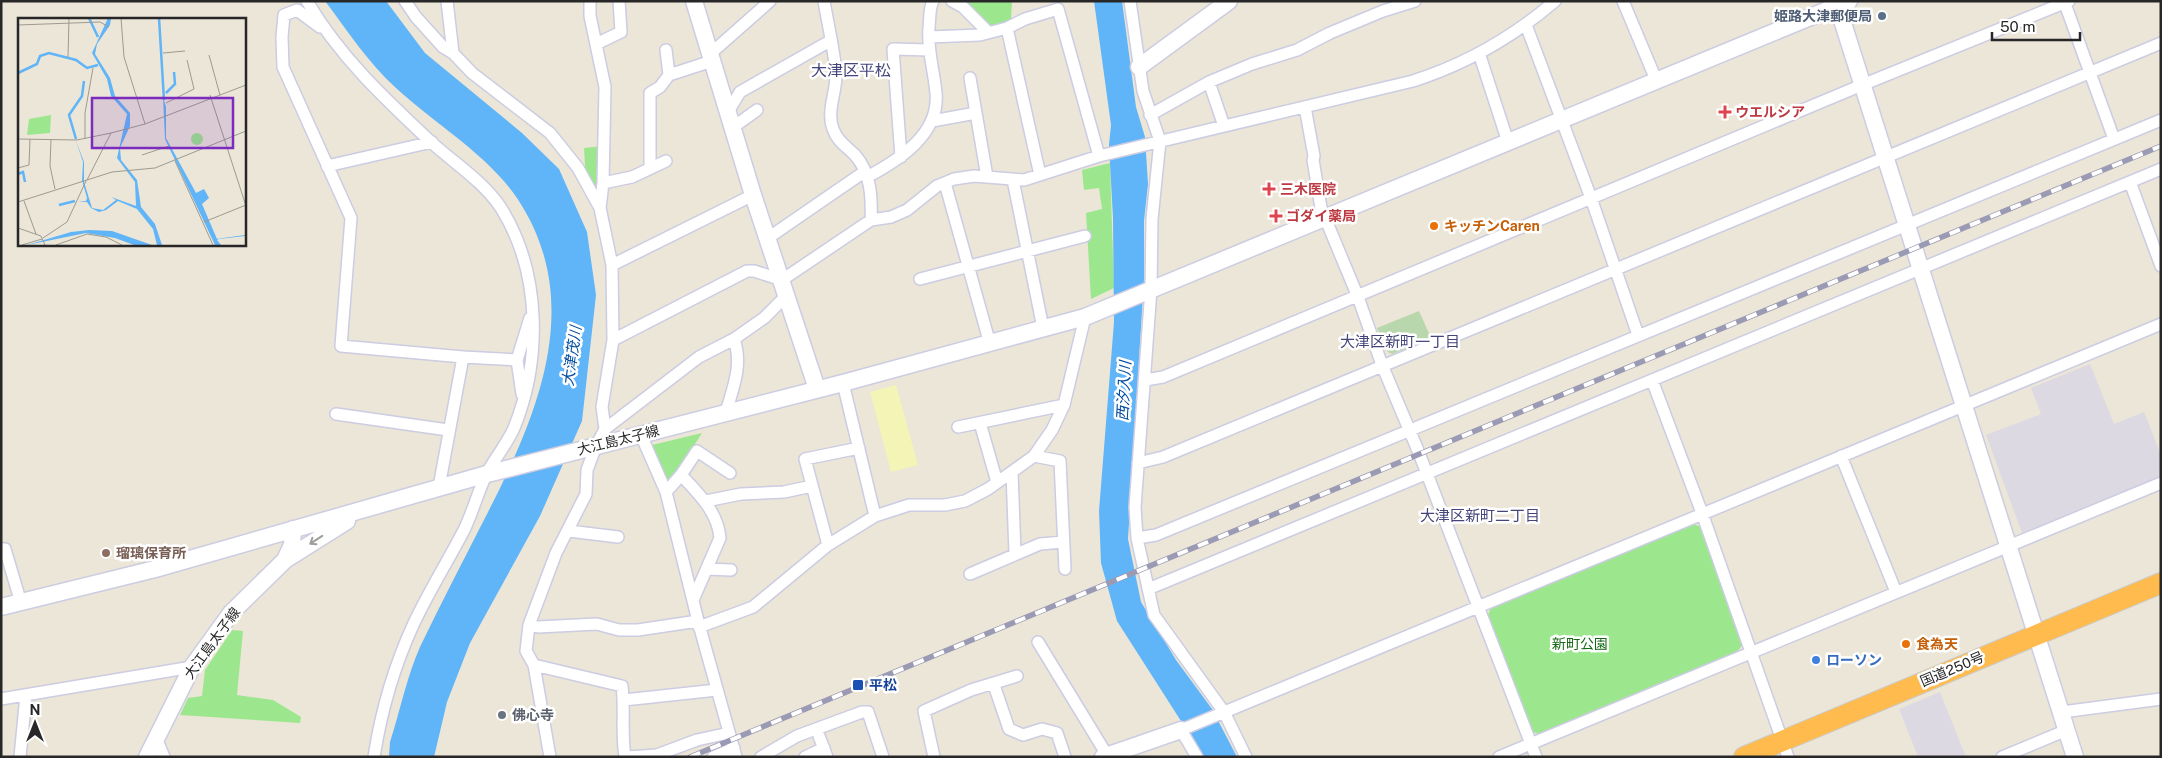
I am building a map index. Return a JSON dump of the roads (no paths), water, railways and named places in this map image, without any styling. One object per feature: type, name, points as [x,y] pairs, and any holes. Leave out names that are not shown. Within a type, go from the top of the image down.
[{"type":"highway","name":"国道250号","points":[[1744,757],[1786,749],[2036,633],[2161,583]]},
{"type":"street","points":[[307,1],[323,29],[346,58],[432,142],[470,175],[500,206],[519,243],[533,306],[533,362],[514,429],[465,528],[414,623],[378,730],[374,757]]},
{"type":"street","points":[[405,1],[443,47],[453,53],[472,74],[550,133],[578,168],[600,208],[612,266],[613,340],[602,407],[605,428]]},
{"type":"street","points":[[447,1],[453,53]]},
{"type":"street","points":[[590,1],[605,87],[604,182],[600,208]]},
{"type":"street","points":[[596,44],[621,32],[619,1]]},
{"type":"street","points":[[694,1],[753,195],[816,389]]},
{"type":"street","points":[[650,168],[650,93],[660,87],[669,75],[711,58],[770,1]]},
{"type":"street","points":[[824,1],[836,72],[836,86],[831,112],[832,128],[840,141],[856,157],[866,174],[872,197],[871,220]]},
{"type":"street","points":[[768,238],[866,174],[901,157],[919,141],[932,121],[936,106],[936,92],[928,38],[933,1]]},
{"type":"street","points":[[952,1],[963,7],[988,32]]},
{"type":"street","points":[[1130,1],[1140,68],[1150,115],[1160,142],[1152,219],[1145,380],[1135,507],[1137,538],[1154,616],[1224,712],[1246,757]]},
{"type":"street","points":[[1140,68],[1230,1]]},
{"type":"street","points":[[1150,115],[1209,82],[1252,64],[1297,50],[1330,33],[1383,11],[1415,1]]},
{"type":"street","points":[[550,757],[534,665],[526,650],[529,625],[556,554],[586,494],[587,470],[592,447],[605,428],[699,357],[734,339],[764,318],[784,287],[871,220],[890,217],[908,210],[937,186],[954,179],[987,177],[1024,180],[1099,156],[1413,81],[1461,64],[1526,25],[1555,1]]},
{"type":"street","points":[[1623,1],[1657,82]]},
{"type":"street","points":[[1145,380],[1162,377],[1358,297],[1862,85],[2066,2],[2114,139]]},
{"type":"street","points":[[1841,3],[1862,85],[2075,757]]},
{"type":"street","name":"大江島太子線","points":[[148,757],[192,667],[231,613],[285,560],[292,545],[293,530],[439,487],[843,383],[1085,317],[1657,82],[1841,3]]},
{"type":"street","points":[[323,29],[295,6],[284,15],[282,37],[283,67],[351,218],[341,346],[463,358],[517,360]]},
{"type":"street","points":[[928,38],[980,35],[1007,28],[1025,19],[1058,9],[1099,156]]},
{"type":"street","points":[[1526,25],[1591,198],[1638,335]]},
{"type":"street","points":[[1007,28],[1040,175]]},
{"type":"street","points":[[730,120],[740,92],[830,40]]},
{"type":"street","points":[[1138,463],[1163,457],[2161,43]]},
{"type":"street","points":[[666,50],[669,75]]},
{"type":"street","points":[[901,157],[893,50],[929,50]]},
{"type":"street","points":[[1479,53],[1508,142]]},
{"type":"street","points":[[970,78],[987,177]]},
{"type":"street","points":[[1209,82],[1224,126]]},
{"type":"street","points":[[1305,107],[1321,208],[1358,297],[1382,365],[1410,430],[1536,757]]},
{"type":"street","points":[[730,120],[757,110]]},
{"type":"street","points":[[932,121],[976,113]]},
{"type":"street","points":[[1137,538],[1156,534],[2161,120]]},
{"type":"street","points":[[327,166],[432,142]]},
{"type":"street","points":[[604,182],[632,177],[666,161]]},
{"type":"street","points":[[1148,589],[1426,472],[2161,169]]},
{"type":"street","points":[[1013,180],[1043,328]]},
{"type":"street","points":[[2130,182],[2161,266]]},
{"type":"street","points":[[944,183],[990,344]]},
{"type":"street","points":[[612,266],[753,195]]},
{"type":"street","points":[[920,279],[1085,236]]},
{"type":"street","points":[[613,340],[747,271],[754,271],[784,287]]},
{"type":"street","points":[[523,401],[517,360],[533,306]]},
{"type":"street","points":[[529,625],[538,628],[597,624],[619,630],[638,630],[698,624],[753,607],[828,545],[876,516],[909,505],[944,505],[965,501],[997,482],[1034,456],[1052,430],[1064,405],[1085,317]]},
{"type":"street","points":[[1038,642],[1105,756],[1181,730],[2161,324]]},
{"type":"street","points":[[726,412],[739,366],[738,350],[734,339]]},
{"type":"street","points":[[439,487],[448,430],[463,358]]},
{"type":"street","points":[[1652,380],[1702,513],[1786,749]]},
{"type":"street","points":[[843,383],[876,516]]},
{"type":"street","points":[[958,427],[1064,405]]},
{"type":"street","points":[[336,414],[448,430]]},
{"type":"street","points":[[980,423],[997,482]]},
{"type":"street","points":[[641,435],[666,492],[698,624],[735,753],[714,757]]},
{"type":"street","points":[[828,545],[805,459],[859,448]]},
{"type":"street","points":[[666,492],[681,475],[697,451],[730,473]]},
{"type":"street","points":[[1034,456],[1060,461],[1064,569]]},
{"type":"street","points":[[1841,456],[1896,592]]},
{"type":"street","points":[[1012,472],[1016,554]]},
{"type":"street","points":[[681,475],[706,501],[719,530],[720,538],[693,600]]},
{"type":"street","points":[[1499,757],[2161,483]]},
{"type":"street","points":[[706,501],[741,494],[784,492],[812,486]]},
{"type":"street","points":[[285,560],[339,525],[374,507]]},
{"type":"street","points":[[1,607],[155,569],[293,530]]},
{"type":"street","points":[[569,531],[618,537]]},
{"type":"street","points":[[970,574],[1040,544],[1063,542]]},
{"type":"street","points":[[1,549],[4,549],[21,603]]},
{"type":"street","points":[[707,569],[731,570]]},
{"type":"street","points":[[534,665],[622,686],[624,700],[622,735],[626,757],[657,755],[697,740],[729,733]]},
{"type":"street","points":[[1,699],[192,667]]},
{"type":"street","points":[[934,757],[924,711],[971,690],[994,685],[1017,676]]},
{"type":"street","points":[[994,685],[1009,729],[1024,735],[1042,729],[1057,733],[1065,757]]},
{"type":"street","points":[[624,700],[717,690]]},
{"type":"street","points":[[20,757],[26,694]]},
{"type":"street","points":[[2062,712],[2161,699]]},
{"type":"street","points":[[761,757],[784,752],[797,736],[862,712],[868,712],[883,757]]},
{"type":"street","points":[[1181,730],[1197,757]]},
{"type":"street","points":[[2002,757],[2067,730]]},
{"type":"street","points":[[805,757],[825,753],[819,736]]},
{"type":"street","points":[[156,738],[164,757]]},
{"type":"water","name":"大津茂川","points":[[325,1],[386,1],[425,53],[522,133],[559,169],[587,232],[596,295],[582,421],[540,516],[470,643],[447,702],[434,757],[389,757],[390,742],[415,658],[505,478],[537,399],[547,359],[551,318],[549,278],[538,238],[517,198],[505,182],[460,140],[386,79]]},
{"type":"water","name":"西汐入川","points":[[1094,1],[1122,1],[1136,107],[1145,137],[1148,184],[1144,221],[1144,278],[1128,539],[1141,602],[1176,660],[1212,709],[1237,757],[1204,757],[1117,621],[1101,563],[1099,511],[1114,322],[1113,218],[1109,145],[1111,125]]},
{"type":"railway","points":[[690,757],[2161,146]]},
{"type":"place","name":"姫路大津郵便局","points":[[1882,16]]},
{"type":"place","name":"ウエルシア","points":[[1725,112]]},
{"type":"place","name":"三木医院","points":[[1269,189]]},
{"type":"place","name":"ゴダイ薬局","points":[[1276,216]]},
{"type":"place","name":"キッチンCaren","points":[[1434,226]]},
{"type":"place","name":"瑠璃保育所","points":[[106,553]]},
{"type":"place","name":"食為天","points":[[1906,644]]},
{"type":"place","name":"ローソン","points":[[1816,660]]},
{"type":"place","name":"平松","points":[[858,685]]},
{"type":"place","name":"佛心寺","points":[[502,715]]},
{"type":"district","name":"大津区平松","points":[[851,70]]},
{"type":"district","name":"大津区新町一丁目","points":[[1400,342]]},
{"type":"district","name":"大津区新町二丁目","points":[[1480,516]]},
{"type":"park label","name":"新町公園","points":[[1580,644]]}]
